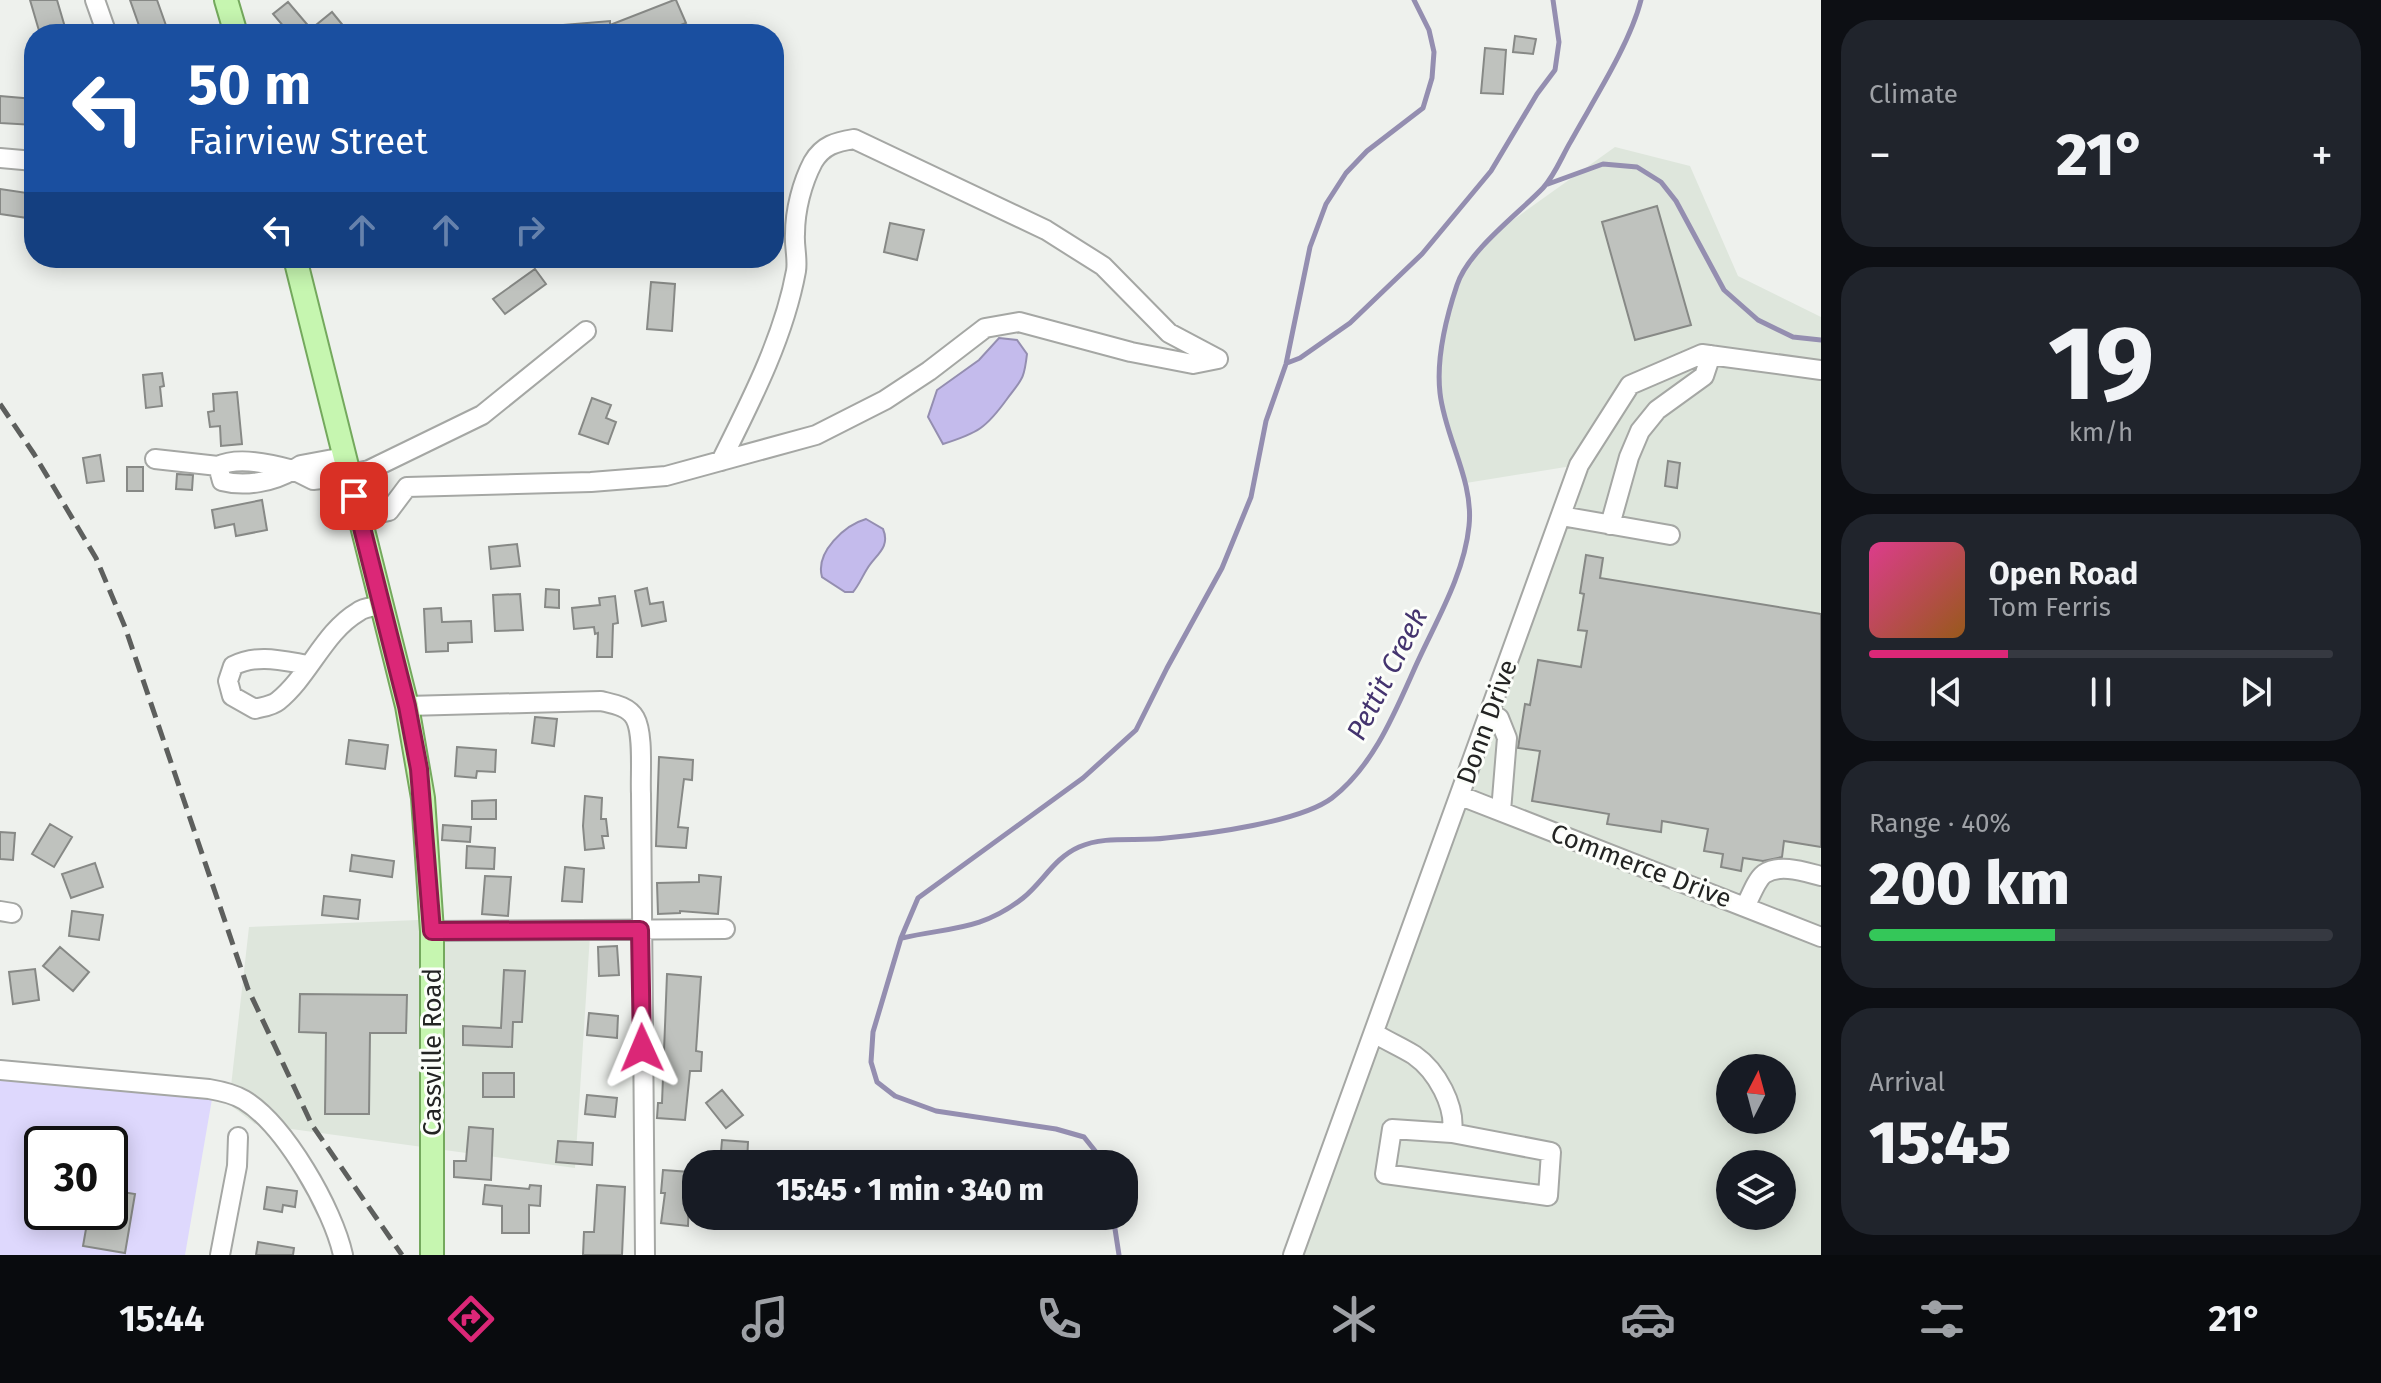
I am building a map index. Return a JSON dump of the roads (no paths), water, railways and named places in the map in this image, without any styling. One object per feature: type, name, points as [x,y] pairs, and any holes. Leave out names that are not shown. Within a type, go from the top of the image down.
[{"type":"main road","points":[[228,1],[234,24]]},
{"type":"main road","name":"Cassville Road","points":[[297,268],[399,670],[424,809],[432,931],[433,1251]]},
{"type":"street","points":[[95,0],[103,24]]},
{"type":"street","points":[[360,517],[389,511],[407,487],[606,481],[666,476],[721,461],[816,435],[885,400],[985,328],[1019,322],[1131,352],[1193,364],[1218,359],[1169,333],[1103,266],[1046,230],[854,139],[831,143],[815,159],[801,189],[794,231],[796,268],[784,316],[751,402],[721,461]]},
{"type":"street","points":[[0,158],[24,160]]},
{"type":"street","points":[[155,459],[218,466],[227,462],[275,465],[313,480],[346,466],[369,470],[482,415],[586,331]]},
{"type":"street","name":"Donn Drive","points":[[1293,1255],[1579,465],[1630,385],[1702,354],[1821,370]]},
{"type":"street","points":[[1610,525],[1629,457],[1640,431],[1657,410],[1704,376],[1711,355]]},
{"type":"street","points":[[1561,516],[1670,535]]},
{"type":"street","points":[[309,665],[342,623],[360,610],[382,605]]},
{"type":"street","points":[[407,706],[601,701],[622,706],[634,716],[639,733],[641,794],[645,1255]]},
{"type":"street","points":[[1489,715],[1499,718],[1507,738],[1501,811]]},
{"type":"street","name":"Commerce Drive","points":[[1461,796],[1821,937]]},
{"type":"street","points":[[1745,907],[1762,875],[1775,869],[1799,870],[1821,876]]},
{"type":"street","points":[[432,931],[725,929]]},
{"type":"street","points":[[1374,1033],[1417,1057],[1442,1087],[1454,1120],[1452,1133]]},
{"type":"street","points":[[0,1070],[209,1089],[245,1101],[280,1136],[317,1188],[343,1255]]},
{"type":"street","points":[[1392,1129],[1452,1133],[1551,1152],[1548,1196],[1385,1174],[1392,1129]]},
{"type":"street","points":[[220,1255],[237,1166],[238,1137]]},
{"type":"waterway","points":[[1094,1150],[1084,1137],[1056,1129],[936,1111],[895,1096],[877,1082],[871,1062],[873,1032],[901,938],[918,898],[1083,778],[1136,730],[1222,568],[1251,497],[1266,421],[1286,364],[1310,247],[1326,204],[1346,173],[1367,151],[1423,108],[1432,78],[1434,52],[1429,30],[1414,0]]},
{"type":"waterway","points":[[1287,363],[1300,358],[1350,323],[1422,254],[1491,171],[1555,70],[1559,42],[1553,0]]},
{"type":"waterway","name":"Pettit Creek","points":[[902,938],[965,926],[993,917],[1023,898],[1063,857],[1089,843],[1205,833],[1276,820],[1298,814],[1332,798],[1359,772],[1398,706],[1447,601],[1466,545],[1469,526],[1467,492],[1447,426],[1439,380],[1443,338],[1457,285],[1482,246],[1551,177],[1620,53],[1641,0]]},
{"type":"waterway","points":[[1548,184],[1603,164],[1637,167],[1661,182],[1676,201],[1724,290],[1758,320],[1793,337],[1821,340]]},
{"type":"waterway","name":"Pettit Creek","points":[[1115,1230],[1119,1255]]},
{"type":"railway","points":[[0,404],[34,454],[96,558],[125,627],[248,989],[312,1125],[402,1255]]}]
